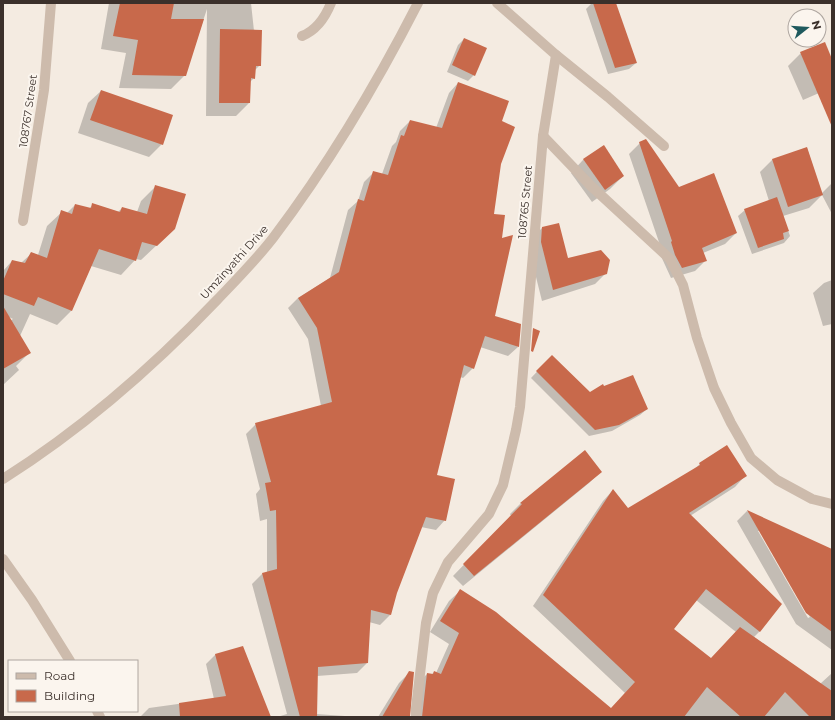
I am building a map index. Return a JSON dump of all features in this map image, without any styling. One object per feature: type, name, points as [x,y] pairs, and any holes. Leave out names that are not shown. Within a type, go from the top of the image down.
[{"type":"street","name":"108767 Street","points":[[23,221],[44,90],[52,3]]},
{"type":"street","points":[[302,36],[312,32],[324,18],[331,3]]},
{"type":"street","name":"Umzinyathi Drive","points":[[3,479],[62,439],[114,397],[161,356],[242,274],[272,239],[332,155],[361,107],[418,3]]},
{"type":"street","points":[[496,3],[664,146]]},
{"type":"street","name":"108765 Street","points":[[416,717],[426,623],[433,593],[448,562],[489,514],[504,485],[516,430],[520,407],[543,136],[556,55]]},
{"type":"street","points":[[543,136],[591,186],[670,259],[683,285],[697,338],[714,388],[731,423],[752,458],[777,480],[812,499],[832,504]]},
{"type":"street","points":[[3,559],[32,600],[69,660]]},
{"type":"building","points":[[120,3],[174,3],[171,19],[204,19],[186,76],[132,75],[138,40],[113,36]]},
{"type":"building","points":[[593,3],[616,3],[637,63],[615,68]]},
{"type":"building","points":[[220,29],[262,30],[261,66],[256,66],[255,79],[251,78],[250,103],[219,103]]},
{"type":"building","points":[[464,38],[487,48],[475,76],[452,65]]},
{"type":"building","points":[[827,47],[832,59],[832,127],[800,52],[810,48]]},
{"type":"building","points":[[458,82],[509,101],[502,121],[515,127],[501,164],[494,214],[505,215],[502,238],[513,235],[495,316],[521,324],[519,347],[485,336],[474,369],[464,365],[437,475],[455,479],[446,521],[426,517],[397,593],[391,615],[371,610],[368,663],[318,667],[317,717],[300,717],[262,573],[277,569],[276,510],[270,511],[265,483],[271,482],[255,423],[332,402],[317,328],[298,298],[339,272],[358,199],[364,201],[373,171],[388,175],[401,135],[404,136],[410,120],[442,128]]},
{"type":"building","points":[[101,90],[173,115],[163,145],[90,120]]},
{"type":"building","points":[[646,139],[679,187],[714,173],[737,233],[702,248],[707,261],[682,268],[675,255],[672,241],[639,142]]},
{"type":"building","points":[[604,145],[624,176],[605,190],[583,159]]},
{"type":"building","points":[[807,147],[823,195],[788,207],[772,159]]},
{"type":"building","points":[[155,185],[186,194],[175,229],[157,246],[142,242],[136,261],[99,249],[72,311],[38,297],[34,306],[3,294],[3,281],[12,260],[25,263],[31,252],[47,258],[61,210],[72,214],[75,204],[91,208],[92,203],[120,212],[122,207],[147,214]]},
{"type":"building","points":[[777,197],[789,231],[783,233],[784,239],[758,248],[744,209]]},
{"type":"building","points":[[559,223],[568,258],[601,250],[610,260],[607,274],[553,290],[541,242],[542,227]]},
{"type":"building","points":[[3,306],[31,353],[3,369]]},
{"type":"building","points":[[533,328],[540,331],[533,352],[531,351]]},
{"type":"building","points":[[552,355],[590,392],[603,384],[604,386],[633,375],[648,409],[619,425],[595,430],[536,371]]},
{"type":"building","points":[[727,445],[747,476],[689,513],[782,604],[760,632],[706,589],[674,629],[711,658],[740,627],[832,691],[832,717],[810,717],[785,692],[764,717],[741,717],[707,687],[684,717],[422,717],[427,673],[433,674],[434,671],[441,674],[459,633],[440,621],[460,589],[496,612],[611,708],[635,682],[543,595],[613,489],[628,508],[700,465],[699,463]]},
{"type":"building","points":[[585,450],[602,472],[474,576],[463,564],[522,504],[520,503]]},
{"type":"building","points":[[747,510],[832,549],[832,632],[806,613]]},
{"type":"building","points":[[243,646],[271,717],[180,717],[179,703],[226,696],[215,654]]},
{"type":"building","points":[[409,671],[414,672],[410,717],[382,717]]}]
